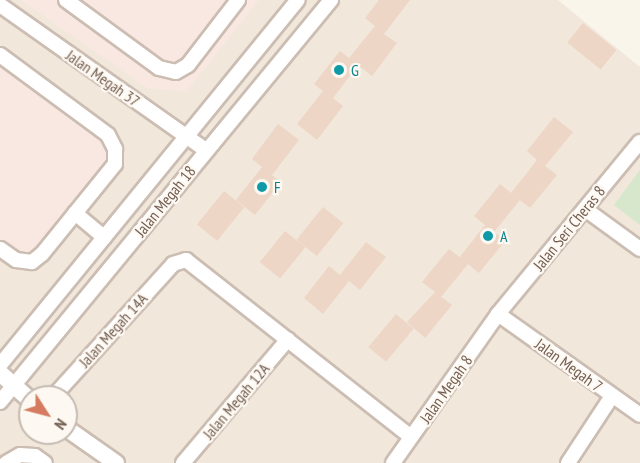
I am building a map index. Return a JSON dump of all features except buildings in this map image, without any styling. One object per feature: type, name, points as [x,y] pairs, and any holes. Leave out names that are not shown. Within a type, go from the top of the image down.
[{"type":"street","points":[[66,0],[159,68],[176,72],[188,65],[238,0]]},
{"type":"street","name":"Jalan Megah 18","points":[[0,365],[298,0]]},
{"type":"street","name":"Jalan Megah 18","points":[[0,402],[331,0]]},
{"type":"street","name":"Jalan Megah 37","points":[[0,6],[207,151]]},
{"type":"street","points":[[0,55],[108,135],[115,149],[115,164],[32,262],[16,260],[0,249]]},
{"type":"street","name":"Jalan Seri Cheras 8","points":[[498,314],[640,142]]},
{"type":"street","points":[[585,209],[640,249]]},
{"type":"street","points":[[75,213],[104,237]]},
{"type":"street","name":"Jalan Megah 14A","points":[[64,385],[173,264],[186,260],[197,264],[288,339]]},
{"type":"street","name":"Jalan Megah 7","points":[[498,314],[640,415]]},
{"type":"street","name":"Jalan Megah 8","points":[[393,463],[498,314]]},
{"type":"street","points":[[288,339],[411,437]]},
{"type":"street","name":"Jalan Megah 12A","points":[[183,463],[288,339]]},
{"type":"street","points":[[0,374],[18,390]]},
{"type":"street","points":[[568,463],[612,396]]},
{"type":"street","points":[[78,436],[116,463]]},
{"type":"street","points":[[6,463],[20,454],[45,463]]},
{"type":"shaded area","points":[[0,0],[558,0],[640,67],[640,463],[0,463]]},
{"type":"shaded area","points":[[21,0],[259,0],[186,92],[147,88]]},
{"type":"shaded area","points":[[0,62],[104,139],[109,151],[109,162],[31,256],[18,254],[0,242]]},
{"type":"green space","points":[[640,170],[640,225],[614,205]]},
{"type":"place","name":"G","points":[[339,70]]},
{"type":"place","name":"F","points":[[262,187]]},
{"type":"place","name":"A","points":[[488,236]]}]
